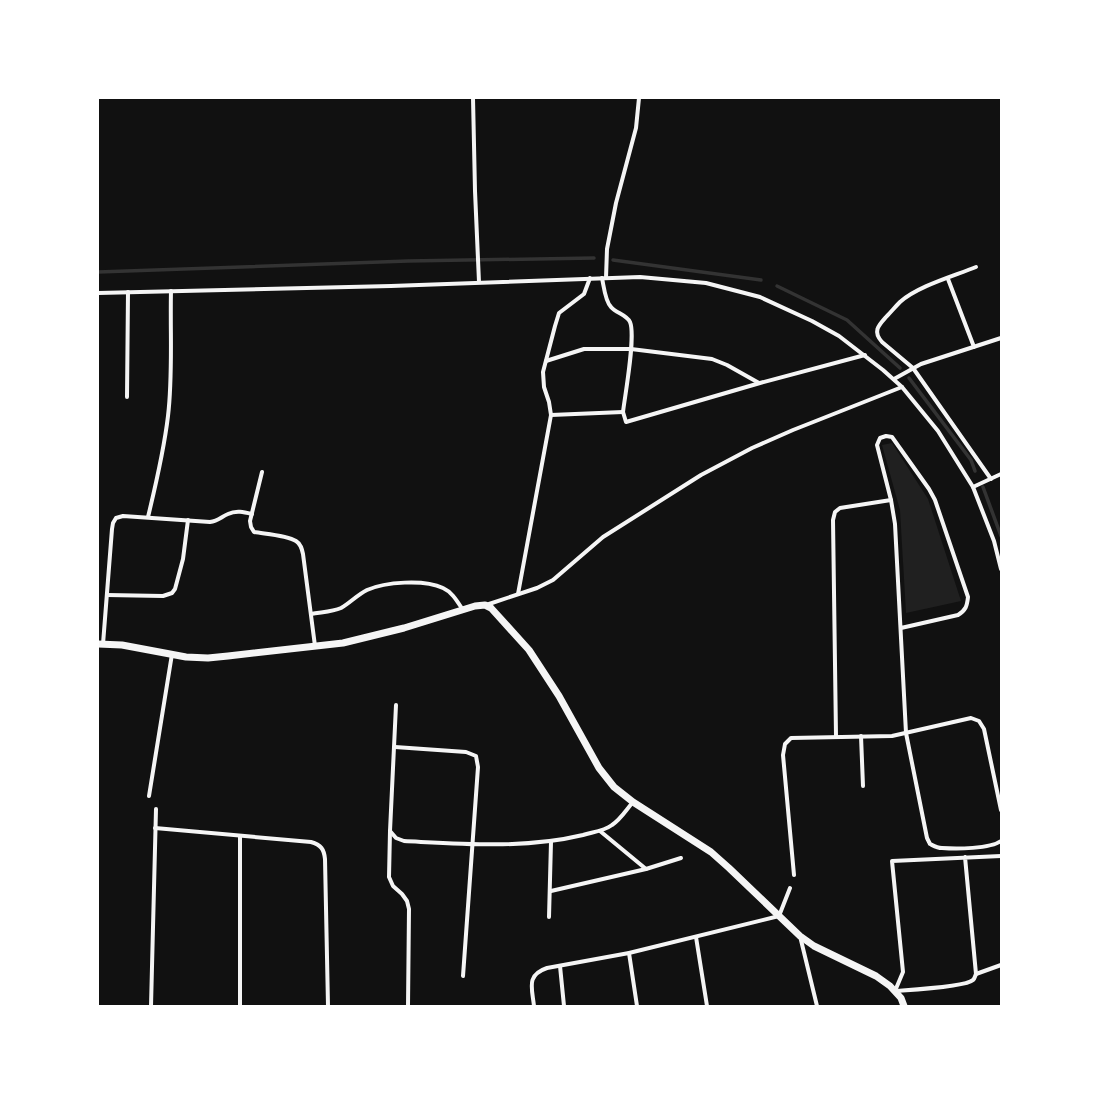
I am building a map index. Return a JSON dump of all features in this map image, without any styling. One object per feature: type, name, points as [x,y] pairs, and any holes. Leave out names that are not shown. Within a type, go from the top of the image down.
[{"type":"street","points":[[473,98],[479,282]]},
{"type":"street","points":[[639,98],[636,128],[616,203],[607,248],[604,278],[609,305],[612,309],[627,318],[630,323],[632,349],[623,412],[626,422],[760,383],[865,355]]},
{"type":"street","points":[[976,267],[923,289],[900,302],[878,326],[877,333],[878,338],[913,368],[991,479]]},
{"type":"street","points":[[98,293],[391,286],[640,277],[701,282],[760,297],[812,321],[839,336],[894,378],[902,387],[938,431],[973,487],[994,541],[1001,569]]},
{"type":"street","points":[[518,594],[551,415],[549,402],[544,387],[543,372],[560,313],[584,294],[590,278]]},
{"type":"street","points":[[948,279],[974,347]]},
{"type":"street","points":[[148,517],[161,460],[168,415],[170,390],[170,291]]},
{"type":"street","points":[[127,397],[128,292]]},
{"type":"street","points":[[894,378],[934,359],[1001,338]]},
{"type":"street","points":[[546,361],[584,349],[632,349],[712,359],[727,365],[760,383]]},
{"type":"street","points":[[252,514],[235,512],[230,513],[217,521],[210,522],[148,517],[123,516],[116,518],[113,523],[100,644],[122,645],[186,657],[208,658],[343,643],[373,636],[476,606],[486,605],[537,588],[553,580],[603,537],[701,475],[752,448],[793,430],[902,387]]},
{"type":"street","points":[[551,415],[623,412]]},
{"type":"street","points":[[901,628],[958,615],[965,611],[968,604],[968,597],[935,500],[929,489],[892,437],[886,436],[880,438],[877,445],[891,500],[895,524],[906,733],[927,838],[930,844],[941,848],[986,847],[997,844],[1001,841]]},
{"type":"street","points":[[262,472],[250,520],[251,528],[254,532],[288,538],[296,541],[301,546],[315,646]]},
{"type":"street","points":[[973,487],[1001,474]]},
{"type":"street","points":[[836,736],[833,520],[835,512],[840,508],[891,500]]},
{"type":"street","points":[[106,595],[163,596],[172,593],[175,589],[183,558],[188,520]]},
{"type":"street","points":[[311,614],[341,608],[357,596],[374,588],[386,584],[403,583],[433,585],[443,588],[452,594],[463,610]]},
{"type":"street","points":[[486,605],[491,608],[529,650],[559,696],[599,768],[614,787],[632,802],[711,852],[800,936],[814,946],[876,976],[890,986],[901,998],[904,1006]]},
{"type":"street","points":[[149,796],[172,654]]},
{"type":"street","points":[[396,705],[389,877],[393,886],[407,901],[409,909],[408,1006]]},
{"type":"street","points":[[794,875],[783,755],[784,744],[791,738],[892,736],[971,718],[979,720],[984,729],[1001,810]]},
{"type":"street","points":[[861,736],[863,786]]},
{"type":"street","points":[[395,747],[466,752],[476,756],[478,767],[463,976]]},
{"type":"street","points":[[390,831],[396,838],[404,841],[473,844],[551,842],[600,831],[611,826],[619,820],[632,802]]},
{"type":"street","points":[[151,1006],[156,809]]},
{"type":"street","points":[[155,828],[311,842],[319,844],[324,850],[328,1006]]},
{"type":"street","points":[[600,831],[646,869]]},
{"type":"street","points":[[240,836],[240,1006]]},
{"type":"street","points":[[549,917],[551,891],[551,842]]},
{"type":"street","points":[[895,991],[903,972],[892,861],[1001,856]]},
{"type":"street","points":[[551,891],[646,869],[681,858]]},
{"type":"street","points":[[895,991],[924,989],[966,983],[973,980],[976,974],[965,858]]},
{"type":"street","points":[[779,916],[790,888]]},
{"type":"street","points":[[534,1006],[531,984],[532,977],[538,971],[629,953],[779,916]]},
{"type":"street","points":[[800,936],[816,1006]]},
{"type":"street","points":[[696,937],[707,1006]]},
{"type":"street","points":[[629,953],[637,1006]]},
{"type":"street","points":[[976,974],[1001,964]]},
{"type":"street","points":[[560,966],[564,1006]]},
{"type":"shaded area","points":[[892,443],[928,499],[961,601],[906,613],[900,510],[882,445]]},
{"type":"waterway","points":[[98,272],[408,261],[594,258]]},
{"type":"waterway","points":[[613,260],[761,280]]},
{"type":"waterway","points":[[777,286],[847,320],[900,368]]},
{"type":"waterway","points":[[909,378],[971,460],[975,471]]},
{"type":"waterway","points":[[983,487],[1001,536]]}]
